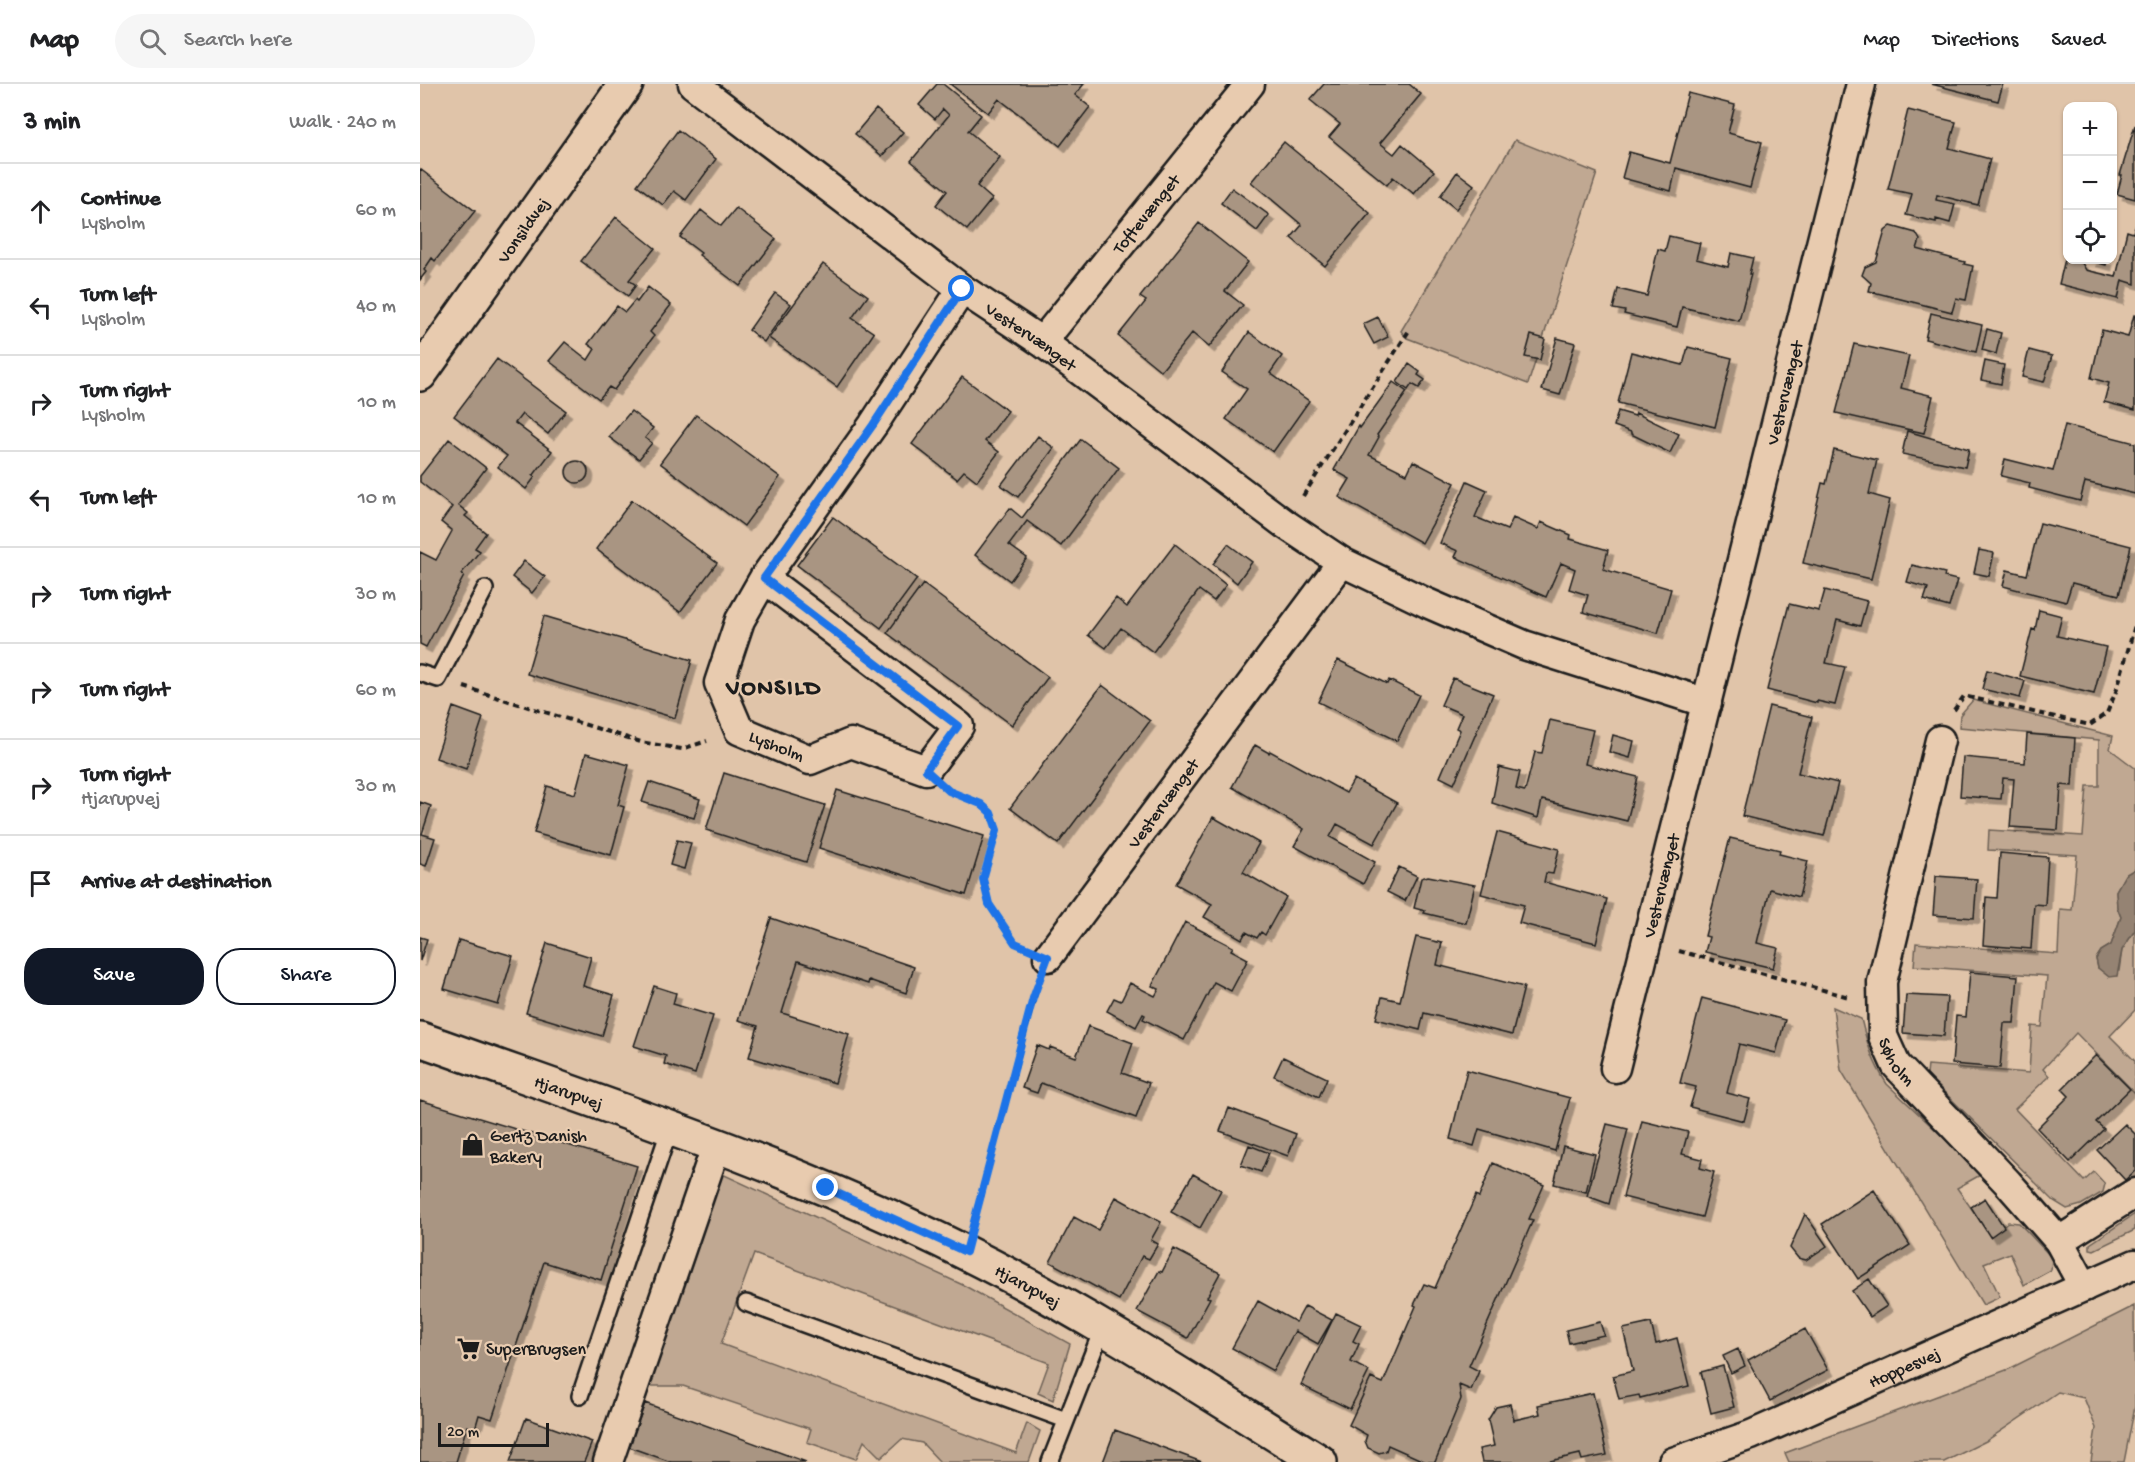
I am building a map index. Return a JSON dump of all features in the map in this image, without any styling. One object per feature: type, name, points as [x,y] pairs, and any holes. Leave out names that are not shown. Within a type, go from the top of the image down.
[{"type":"street","name":"Vonsildvej","points":[[420,374],[626,84]]},
{"type":"street","name":"Vestervænget","points":[[693,84],[962,289],[1042,342],[1285,525],[1342,562],[1427,603],[1524,645],[1707,703]]},
{"type":"street","name":"Toftevænget","points":[[1042,342],[1250,84]]},
{"type":"street","name":"Vestervænget","points":[[1615,1068],[1861,84]]},
{"type":"street","name":"Lysholm","points":[[926,770],[851,743],[810,760],[739,730],[719,684],[740,620],[764,578],[873,425],[962,289]]},
{"type":"street","name":"Vestervænget","points":[[1048,957],[1342,562]]},
{"type":"street","points":[[764,578],[958,726],[926,770]]},
{"type":"street","name":"Søholm","points":[[1940,740],[1882,982],[1883,1036],[1896,1065],[2059,1240],[2084,1287]]},
{"type":"street","name":"Hjarupvej","points":[[420,1040],[717,1144],[826,1188],[966,1252],[1102,1327],[1320,1462]]},
{"type":"street","points":[[608,1462],[717,1144]]},
{"type":"street","points":[[2059,1240],[2135,1193]]},
{"type":"street","name":"Hoppesvej","points":[[1673,1462],[1751,1435],[2135,1264]]},
{"type":"lane","points":[[420,673],[438,679],[485,589]]},
{"type":"lane","points":[[580,1396],[670,1128]]},
{"type":"lane","points":[[746,1303],[1066,1420]]},
{"type":"lane","points":[[1050,1462],[1102,1327]]},
{"type":"path","points":[[1285,525],[1410,329]]},
{"type":"path","points":[[1964,696],[2090,725],[2108,713],[2135,625]]},
{"type":"path","points":[[438,679],[651,744],[682,749],[739,730]]},
{"type":"path","points":[[926,770],[949,791],[981,804],[991,813],[997,830],[983,879],[989,904],[1015,943],[1048,957],[1033,998],[966,1252]]},
{"type":"path","points":[[1647,942],[1860,1000],[1882,1001]]},
{"type":"shaded area","points":[[1515,140],[1597,173],[1528,384],[1407,338],[1401,331]]},
{"type":"shaded area","points":[[1973,700],[2113,736],[2110,749],[2135,768],[2135,869],[2125,875],[2116,891],[2117,907],[2121,917],[2111,945],[2101,951],[2096,959],[2098,968],[2119,971],[2122,950],[2135,930],[2135,1010],[2110,1036],[2135,1061],[2135,1093],[2076,1033],[2043,1069],[2049,1076],[2015,1109],[2084,1181],[2094,1172],[2105,1184],[2103,1192],[2081,1205],[2067,1209],[2054,1201],[1927,1075],[1928,1065],[2029,1073],[2032,1026],[2042,1027],[2047,976],[1914,966],[1916,943],[2058,954],[2060,909],[2072,910],[2077,855],[1988,850],[1989,830],[2083,836],[2087,786],[2099,786],[2099,740],[1959,727],[1960,715]]},
{"type":"shaded area","points":[[2135,869],[2135,930],[2122,950],[2117,976],[2109,977],[2098,968],[2096,959],[2101,951],[2111,945],[2121,917],[2117,907],[2116,891],[2125,875]]},
{"type":"shaded area","points":[[1833,1007],[1861,1019],[1871,1053],[1887,1084],[1982,1174],[1957,1188],[1990,1235],[2008,1222],[2019,1223],[2052,1258],[2051,1270],[2024,1285],[2010,1253],[1984,1263],[2000,1297],[1983,1305],[1841,1070]]},
{"type":"shaded area","points":[[718,1172],[965,1286],[1070,1344],[1053,1400],[1038,1393],[1049,1363],[754,1254],[721,1344],[1016,1453],[1027,1423],[1040,1431],[1029,1462],[940,1462],[922,1443],[902,1439],[881,1458],[864,1441],[856,1459],[807,1442],[811,1429],[683,1386],[645,1386]]},
{"type":"shaded area","points":[[2135,1214],[2135,1230],[2094,1250],[2090,1249],[2090,1244]]},
{"type":"shaded area","points":[[2134,1306],[2135,1406],[2124,1462],[2091,1462],[2096,1428],[2084,1398],[2058,1392],[1986,1441],[1944,1462],[1789,1462],[1785,1453],[2009,1369]]},
{"type":"building","points":[[937,84],[943,84],[981,115],[968,131],[1000,157],[977,186],[992,199],[967,230],[936,205],[947,191],[911,161],[949,115],[943,109],[935,119],[919,105]]},
{"type":"building","points":[[950,84],[1084,84],[1075,95],[1090,107],[1060,146],[999,99],[988,113]]},
{"type":"building","points":[[1324,84],[1409,84],[1421,94],[1380,143],[1394,154],[1402,144],[1434,171],[1414,194],[1393,177],[1387,185],[1329,137],[1340,124],[1310,100]]},
{"type":"building","points":[[1931,84],[2003,84],[1998,101]]},
{"type":"building","points":[[1688,93],[1735,105],[1728,133],[1762,142],[1750,188],[1676,168],[1671,191],[1622,178],[1629,152],[1670,163]]},
{"type":"building","points":[[876,109],[903,132],[882,156],[855,134]]},
{"type":"building","points":[[1908,110],[1956,122],[1949,148],[1990,159],[1978,205],[1937,195],[1936,200],[1955,204],[1950,223],[1906,215],[1912,194],[1888,189]]},
{"type":"building","points":[[2135,125],[2135,199],[2117,194],[2122,175],[2120,175]]},
{"type":"building","points":[[678,130],[716,159],[686,200],[674,191],[663,205],[637,185]]},
{"type":"building","points":[[1284,142],[1370,213],[1325,266],[1291,238],[1302,225],[1251,182]]},
{"type":"building","points":[[420,169],[475,211],[435,261],[432,258],[420,280]]},
{"type":"building","points":[[1457,172],[1474,185],[1456,209],[1440,196]]},
{"type":"building","points":[[1232,188],[1269,215],[1257,231],[1221,203]]},
{"type":"building","points":[[736,208],[776,239],[740,286],[699,255],[701,253],[680,237],[701,210],[721,226]]},
{"type":"building","points":[[616,217],[655,248],[629,280],[636,285],[628,296],[581,261]]},
{"type":"building","points":[[1199,223],[1248,262],[1225,291],[1243,305],[1209,347],[1192,333],[1161,371],[1118,336],[1146,301],[1140,297]]},
{"type":"building","points":[[1891,226],[1916,233],[1920,240],[1917,249],[1973,266],[1966,300],[1956,298],[1952,312],[1869,291],[1871,283],[1862,275],[1865,267],[1876,262],[1885,231]]},
{"type":"building","points":[[2135,226],[2135,284],[2122,280],[2118,299],[2059,284],[2064,264],[2083,264],[2086,270],[2116,277],[2127,231],[2133,233]]},
{"type":"building","points":[[1669,236],[1700,243],[1696,259],[1728,267],[1731,253],[1753,258],[1739,321],[1682,307],[1677,327],[1624,314],[1625,311],[1613,309],[1618,289],[1647,296],[1658,249],[1665,251]]},
{"type":"building","points":[[823,264],[868,296],[852,318],[874,333],[837,387],[769,338]]},
{"type":"building","points":[[648,287],[671,305],[650,332],[654,336],[614,390],[609,387],[599,399],[549,361],[565,342],[588,360],[595,349],[588,344],[617,306],[625,312],[635,300],[637,302]]},
{"type":"building","points":[[775,293],[791,304],[764,342],[749,330]]},
{"type":"building","points":[[1931,313],[1982,325],[1976,352],[1925,339]]},
{"type":"building","points":[[2134,315],[2135,410],[2104,402],[2109,383],[2091,378],[2102,330],[2128,337]]},
{"type":"building","points":[[1378,317],[1388,337],[1374,344],[1363,324]]},
{"type":"building","points":[[1987,329],[2001,333],[1996,354],[1982,350]]},
{"type":"building","points":[[1249,332],[1282,356],[1270,373],[1309,401],[1273,452],[1226,419],[1247,389],[1222,372]]},
{"type":"building","points":[[1531,335],[1545,339],[1540,360],[1525,357]]},
{"type":"building","points":[[1557,338],[1575,343],[1560,395],[1542,390]]},
{"type":"building","points":[[1854,344],[1909,356],[1901,388],[1933,396],[1924,433],[1836,413]]},
{"type":"building","points":[[1688,347],[1732,358],[1715,427],[1618,403],[1631,352],[1683,365]]},
{"type":"building","points":[[2029,350],[2052,356],[2044,382],[2022,377]]},
{"type":"building","points":[[497,359],[566,411],[548,434],[522,414],[515,423],[552,451],[526,489],[498,467],[507,456],[454,416]]},
{"type":"building","points":[[1985,361],[2004,365],[2001,384],[1981,380]]},
{"type":"building","points":[[1409,364],[1420,372],[1418,375],[1425,380],[1419,388],[1412,384],[1408,390],[1397,382]]},
{"type":"building","points":[[962,377],[1008,411],[985,441],[999,452],[977,481],[964,471],[957,479],[912,444]]},
{"type":"building","points":[[1393,382],[1407,392],[1377,435],[1379,437],[1369,455],[1407,474],[1413,461],[1455,483],[1422,543],[1339,497],[1350,479],[1334,470],[1359,426],[1360,428]]},
{"type":"building","points":[[631,411],[653,428],[645,438],[652,443],[639,459],[609,437]]},
{"type":"building","points":[[1618,411],[1635,416],[1636,413],[1679,434],[1670,453],[1631,432],[1614,426]]},
{"type":"building","points":[[696,415],[780,477],[744,526],[660,463]]},
{"type":"building","points":[[2065,425],[2135,443],[2135,494],[2085,482],[2080,501],[2029,488],[2030,483],[2001,476],[2005,459],[2053,471]]},
{"type":"building","points":[[1907,431],[1969,449],[1965,467],[1902,454]]},
{"type":"building","points":[[1038,436],[1054,448],[1018,497],[1001,485]]},
{"type":"building","points":[[449,439],[486,468],[458,505],[468,513],[465,516],[486,533],[475,548],[480,551],[461,574],[464,576],[426,647],[420,644],[420,552],[436,560],[452,531],[441,522],[452,507],[420,482],[420,476]]},
{"type":"building","points":[[1081,439],[1119,468],[1061,546],[1027,521],[1009,545],[1027,558],[1010,581],[975,555],[1010,508],[1022,518]]},
{"type":"building","points":[[1834,450],[1877,460],[1869,494],[1890,500],[1871,579],[1803,563],[1822,483],[1826,484]]},
{"type":"building","points":[[573,461],[581,461],[588,468],[588,476],[581,483],[573,483],[566,476],[566,468]]},
{"type":"building","points":[[1467,481],[1487,490],[1475,517],[1507,530],[1513,518],[1538,529],[1541,522],[1571,535],[1570,539],[1608,550],[1603,569],[1671,589],[1658,633],[1583,612],[1588,595],[1569,589],[1575,569],[1561,563],[1546,597],[1455,557],[1458,551],[1440,543]]},
{"type":"building","points":[[632,500],[717,563],[680,612],[596,549]]},
{"type":"building","points":[[833,517],[917,579],[881,628],[797,565]]},
{"type":"building","points":[[2040,523],[2131,546],[2119,595],[2072,583],[2066,602],[2003,586],[2007,570],[2027,575]]},
{"type":"building","points":[[1175,544],[1226,585],[1214,601],[1199,590],[1153,652],[1121,628],[1106,648],[1088,635],[1116,598],[1127,607]]},
{"type":"building","points":[[1228,544],[1252,562],[1237,583],[1213,564]]},
{"type":"building","points":[[1979,550],[1994,553],[1989,576],[1974,573]]},
{"type":"building","points":[[524,561],[545,577],[532,593],[512,577]]},
{"type":"building","points":[[1912,565],[1945,573],[1944,577],[1957,580],[1949,607],[1924,600],[1928,588],[1907,582]]},
{"type":"building","points":[[923,584],[1048,677],[1012,725],[887,633]]},
{"type":"building","points":[[1825,590],[1867,601],[1860,626],[1837,620],[1826,663],[1845,667],[1835,705],[1817,701],[1817,703],[1767,690],[1789,604],[1819,611]]},
{"type":"building","points":[[2039,610],[2062,616],[2057,636],[2106,647],[2094,694],[2020,676]]},
{"type":"building","points":[[544,616],[692,660],[675,718],[527,674]]},
{"type":"building","points":[[1338,660],[1387,684],[1389,680],[1419,695],[1397,741],[1318,702]]},
{"type":"building","points":[[1987,670],[2025,681],[2020,698],[1982,689]]},
{"type":"building","points":[[1453,678],[1493,694],[1454,784],[1440,777],[1460,730],[1456,728],[1462,714],[1441,705]]},
{"type":"building","points":[[1102,685],[1150,721],[1058,844],[1010,808]]},
{"type":"building","points":[[1769,706],[1812,717],[1798,773],[1838,783],[1824,836],[1742,816]]},
{"type":"building","points":[[453,707],[483,718],[466,769],[436,758]]},
{"type":"building","points":[[1550,720],[1593,730],[1585,764],[1638,777],[1627,821],[1542,800],[1538,818],[1492,803],[1499,767],[1520,772],[1516,789],[1525,791],[1535,752],[1542,753]]},
{"type":"building","points":[[2027,734],[2075,738],[2072,786],[2061,785],[2058,830],[2010,827],[2014,779],[2003,778],[2001,799],[1960,796],[1963,757],[2025,763]]},
{"type":"building","points":[[1613,735],[1634,741],[1630,758],[1609,752]]},
{"type":"building","points":[[1255,745],[1346,793],[1354,779],[1397,803],[1374,844],[1337,824],[1330,837],[1375,862],[1363,884],[1294,846],[1304,829],[1232,787]]},
{"type":"building","points":[[586,753],[629,765],[618,805],[624,807],[611,855],[534,833],[547,786],[575,794]]},
{"type":"building","points":[[724,773],[825,805],[806,862],[706,830]]},
{"type":"building","points":[[649,782],[700,799],[694,818],[642,802]]},
{"type":"building","points":[[837,790],[984,836],[966,895],[819,848]]},
{"type":"building","points":[[420,802],[431,806],[422,834],[435,838],[426,866],[420,864]]},
{"type":"building","points":[[1213,817],[1259,843],[1243,872],[1286,897],[1265,935],[1261,932],[1257,938],[1246,932],[1242,939],[1204,917],[1212,904],[1176,884]]},
{"type":"building","points":[[1497,832],[1559,849],[1553,874],[1546,873],[1544,882],[1607,899],[1596,943],[1519,923],[1524,905],[1481,894]]},
{"type":"building","points":[[1730,838],[1780,850],[1779,854],[1808,861],[1799,897],[1770,889],[1757,943],[1778,948],[1773,968],[1705,952],[1709,937],[1705,936]]},
{"type":"building","points":[[677,840],[691,843],[684,869],[670,865]]},
{"type":"building","points":[[2000,853],[2048,857],[2045,905],[2034,904],[2031,949],[1983,945],[1986,897],[1997,898]]},
{"type":"building","points":[[1399,867],[1417,876],[1405,901],[1387,892]]},
{"type":"building","points":[[1428,876],[1475,885],[1466,923],[1424,913],[1425,911],[1414,908],[1421,878]]},
{"type":"building","points":[[1936,876],[1977,879],[1974,918],[1933,915]]},
{"type":"building","points":[[771,918],[914,967],[906,993],[869,980],[868,984],[798,961],[782,1013],[849,1034],[835,1083],[749,1057],[758,1026],[738,1020]]},
{"type":"building","points":[[1185,922],[1233,947],[1231,950],[1248,959],[1231,991],[1214,982],[1184,1040],[1143,1019],[1145,1015],[1143,1014],[1136,1027],[1107,1011],[1114,998],[1121,1001],[1130,983],[1155,996],[1159,989],[1152,986]]},
{"type":"building","points":[[420,937],[427,939],[420,961]]},
{"type":"building","points":[[1416,937],[1442,943],[1437,965],[1524,987],[1512,1035],[1424,1013],[1420,1030],[1376,1019],[1382,997],[1400,1001]]},
{"type":"building","points":[[459,940],[513,956],[498,1005],[444,989]]},
{"type":"building","points":[[547,943],[591,957],[583,986],[614,995],[602,1036],[526,1013]]},
{"type":"building","points":[[1970,972],[2018,976],[2014,1023],[2004,1023],[2000,1068],[1952,1064],[1956,1016],[1966,1017]]},
{"type":"building","points":[[654,986],[676,993],[673,1004],[713,1016],[695,1074],[664,1064],[666,1056],[634,1046]]},
{"type":"building","points":[[1906,995],[1947,997],[1944,1036],[1903,1033]]},
{"type":"building","points":[[1702,998],[1785,1020],[1776,1053],[1739,1044],[1727,1093],[1750,1099],[1744,1121],[1690,1107],[1696,1087],[1680,1083]]},
{"type":"building","points":[[1088,1026],[1133,1043],[1122,1073],[1149,1083],[1136,1118],[1041,1083],[1037,1093],[1022,1088],[1037,1045],[1049,1050],[1050,1047],[1076,1057]]},
{"type":"building","points":[[2096,1055],[2130,1089],[2096,1122],[2104,1129],[2070,1162],[2037,1128],[2069,1096],[2062,1089]]},
{"type":"building","points":[[1283,1057],[1327,1078],[1319,1097],[1274,1076]]},
{"type":"building","points":[[1467,1070],[1570,1098],[1555,1151],[1479,1129],[1474,1146],[1450,1139]]},
{"type":"building","name":"SuperBrugsen","points":[[420,1100],[637,1166],[601,1280],[544,1262],[492,1419],[479,1415],[475,1429],[467,1426],[456,1462],[420,1462]]},
{"type":"building","points":[[1229,1108],[1296,1134],[1288,1156],[1220,1131]]},
{"type":"building","points":[[1642,1121],[1688,1132],[1682,1154],[1702,1159],[1700,1168],[1714,1172],[1702,1217],[1623,1197]]},
{"type":"building","points":[[1607,1124],[1628,1129],[1609,1204],[1587,1196]]},
{"type":"building","points":[[2125,1124],[2135,1134],[2135,1171],[2125,1180],[2097,1150]]},
{"type":"building","points":[[1249,1145],[1269,1153],[1261,1172],[1241,1165]]},
{"type":"building","points":[[1563,1146],[1595,1154],[1586,1192],[1554,1184]]},
{"type":"building","points":[[1493,1163],[1544,1185],[1529,1219],[1533,1220],[1469,1366],[1479,1371],[1471,1390],[1459,1385],[1461,1399],[1435,1462],[1426,1462],[1388,1445],[1386,1451],[1379,1453],[1368,1448],[1365,1441],[1367,1435],[1349,1425],[1371,1378],[1383,1383],[1424,1284],[1435,1288],[1476,1195],[1479,1197]]},
{"type":"building","points":[[1193,1174],[1221,1190],[1200,1228],[1171,1212]]},
{"type":"building","points":[[1874,1190],[1910,1245],[1858,1279],[1822,1224]]},
{"type":"building","points":[[1116,1197],[1161,1222],[1151,1240],[1158,1244],[1149,1259],[1142,1256],[1119,1300],[1050,1262],[1074,1217],[1098,1230]]},
{"type":"building","points":[[1985,1198],[2004,1227],[1990,1237],[1971,1207]]},
{"type":"building","points":[[1805,1214],[1827,1246],[1806,1260],[1798,1258],[1790,1248]]},
{"type":"building","points":[[1174,1249],[1220,1273],[1207,1297],[1210,1298],[1188,1338],[1137,1311]]},
{"type":"building","points":[[1869,1279],[1887,1306],[1870,1317],[1852,1291]]},
{"type":"building","points":[[1258,1301],[1296,1322],[1305,1306],[1332,1320],[1318,1344],[1295,1331],[1273,1371],[1232,1348]]},
{"type":"building","points":[[1336,1313],[1361,1325],[1353,1341],[1359,1344],[1351,1362],[1369,1371],[1350,1409],[1301,1385]]},
{"type":"building","points":[[1600,1322],[1604,1335],[1569,1343],[1566,1330]]},
{"type":"building","points":[[1651,1323],[1656,1344],[1677,1338],[1689,1386],[1640,1398],[1639,1395],[1619,1399],[1613,1376],[1633,1371],[1623,1329]]},
{"type":"building","points":[[1805,1329],[1828,1370],[1770,1401],[1748,1360]]},
{"type":"building","points":[[1738,1349],[1745,1366],[1731,1373],[1723,1356]]},
{"type":"building","points":[[1723,1366],[1734,1407],[1711,1413],[1701,1372]]},
{"type":"building","points":[[1593,1393],[1607,1455],[1582,1460],[1580,1454],[1546,1462],[1482,1462],[1479,1449],[1494,1446],[1488,1420],[1496,1407],[1510,1404],[1514,1420],[1540,1414],[1538,1405]]},
{"type":"building","points":[[645,1403],[806,1462],[671,1462],[629,1447]]},
{"type":"building","points":[[526,1418],[592,1442],[584,1462],[510,1462]]},
{"type":"building","points":[[1115,1430],[1202,1462],[1103,1462]]},
{"type":"place","name":"Gertz Danish Bakery","points":[[472,1145]]},
{"type":"place","name":"SuperBrugsen","points":[[468,1348]]},
{"type":"district","name":"VONSILD","points":[[774,686]]},
{"type":"route","points":[[826,1188],[966,1252],[1033,998],[1048,957],[1015,943],[989,904],[983,879],[997,830],[991,813],[981,804],[949,791],[926,770],[958,726],[764,578],[873,425],[962,289]]}]
